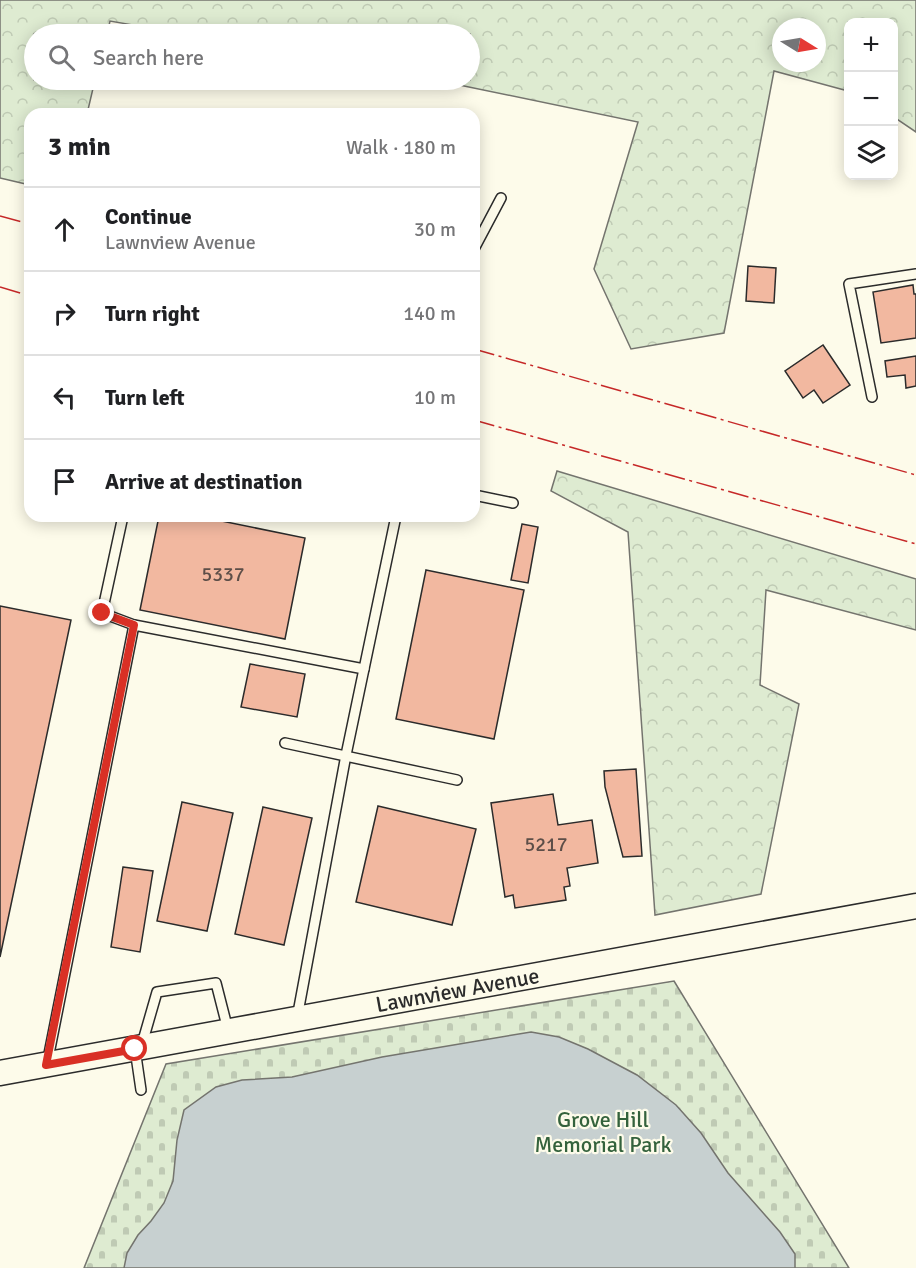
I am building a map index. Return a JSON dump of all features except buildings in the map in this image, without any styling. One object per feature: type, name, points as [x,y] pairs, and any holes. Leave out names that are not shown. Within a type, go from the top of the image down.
[{"type":"street","name":"Lawnview Avenue","points":[[0,1073],[916,906]]},
{"type":"lane","points":[[480,238],[501,198]]},
{"type":"lane","points":[[872,397],[849,284],[916,274]]},
{"type":"lane","points":[[480,496],[513,503]]},
{"type":"lane","points":[[122,522],[102,613],[134,625],[364,669]]},
{"type":"lane","points":[[297,1018],[346,755],[395,522]]},
{"type":"lane","points":[[46,1065],[134,625]]},
{"type":"lane","points":[[285,743],[457,780]]},
{"type":"lane","points":[[141,1090],[138,1049],[157,992],[216,982],[228,1032]]},
{"type":"green space","points":[[0,0],[916,0],[916,132],[898,120],[898,18],[844,18],[844,90],[778,72],[826,72],[826,18],[772,18],[772,72],[774,72],[724,333],[631,349],[594,269],[638,122],[480,89],[480,24],[127,24],[110,21],[109,24],[24,24],[24,90],[93,90],[88,108],[24,108],[24,184],[0,178]]},
{"type":"green space","points":[[557,471],[916,579],[916,630],[766,590],[760,685],[799,704],[761,894],[655,915],[628,532],[551,491]]},
{"type":"green space","name":"Grove Hill Memorial Park","points":[[674,981],[849,1268],[84,1268],[166,1064]]},
{"type":"shaded area","name":"Grove Hill Memorial Park","points":[[531,1032],[559,1037],[588,1049],[637,1075],[676,1105],[701,1133],[728,1173],[780,1232],[795,1254],[795,1268],[124,1268],[127,1253],[138,1235],[164,1203],[173,1181],[177,1140],[184,1110],[216,1087],[242,1080],[292,1077],[382,1057]]},
{"type":"power","points":[[0,216],[24,222]]},
{"type":"power","points":[[0,287],[24,294]]},
{"type":"power","points":[[480,351],[916,475]]},
{"type":"power","points":[[480,422],[916,544]]},
{"type":"route","points":[[102,613],[134,625],[46,1065],[135,1049]]}]
